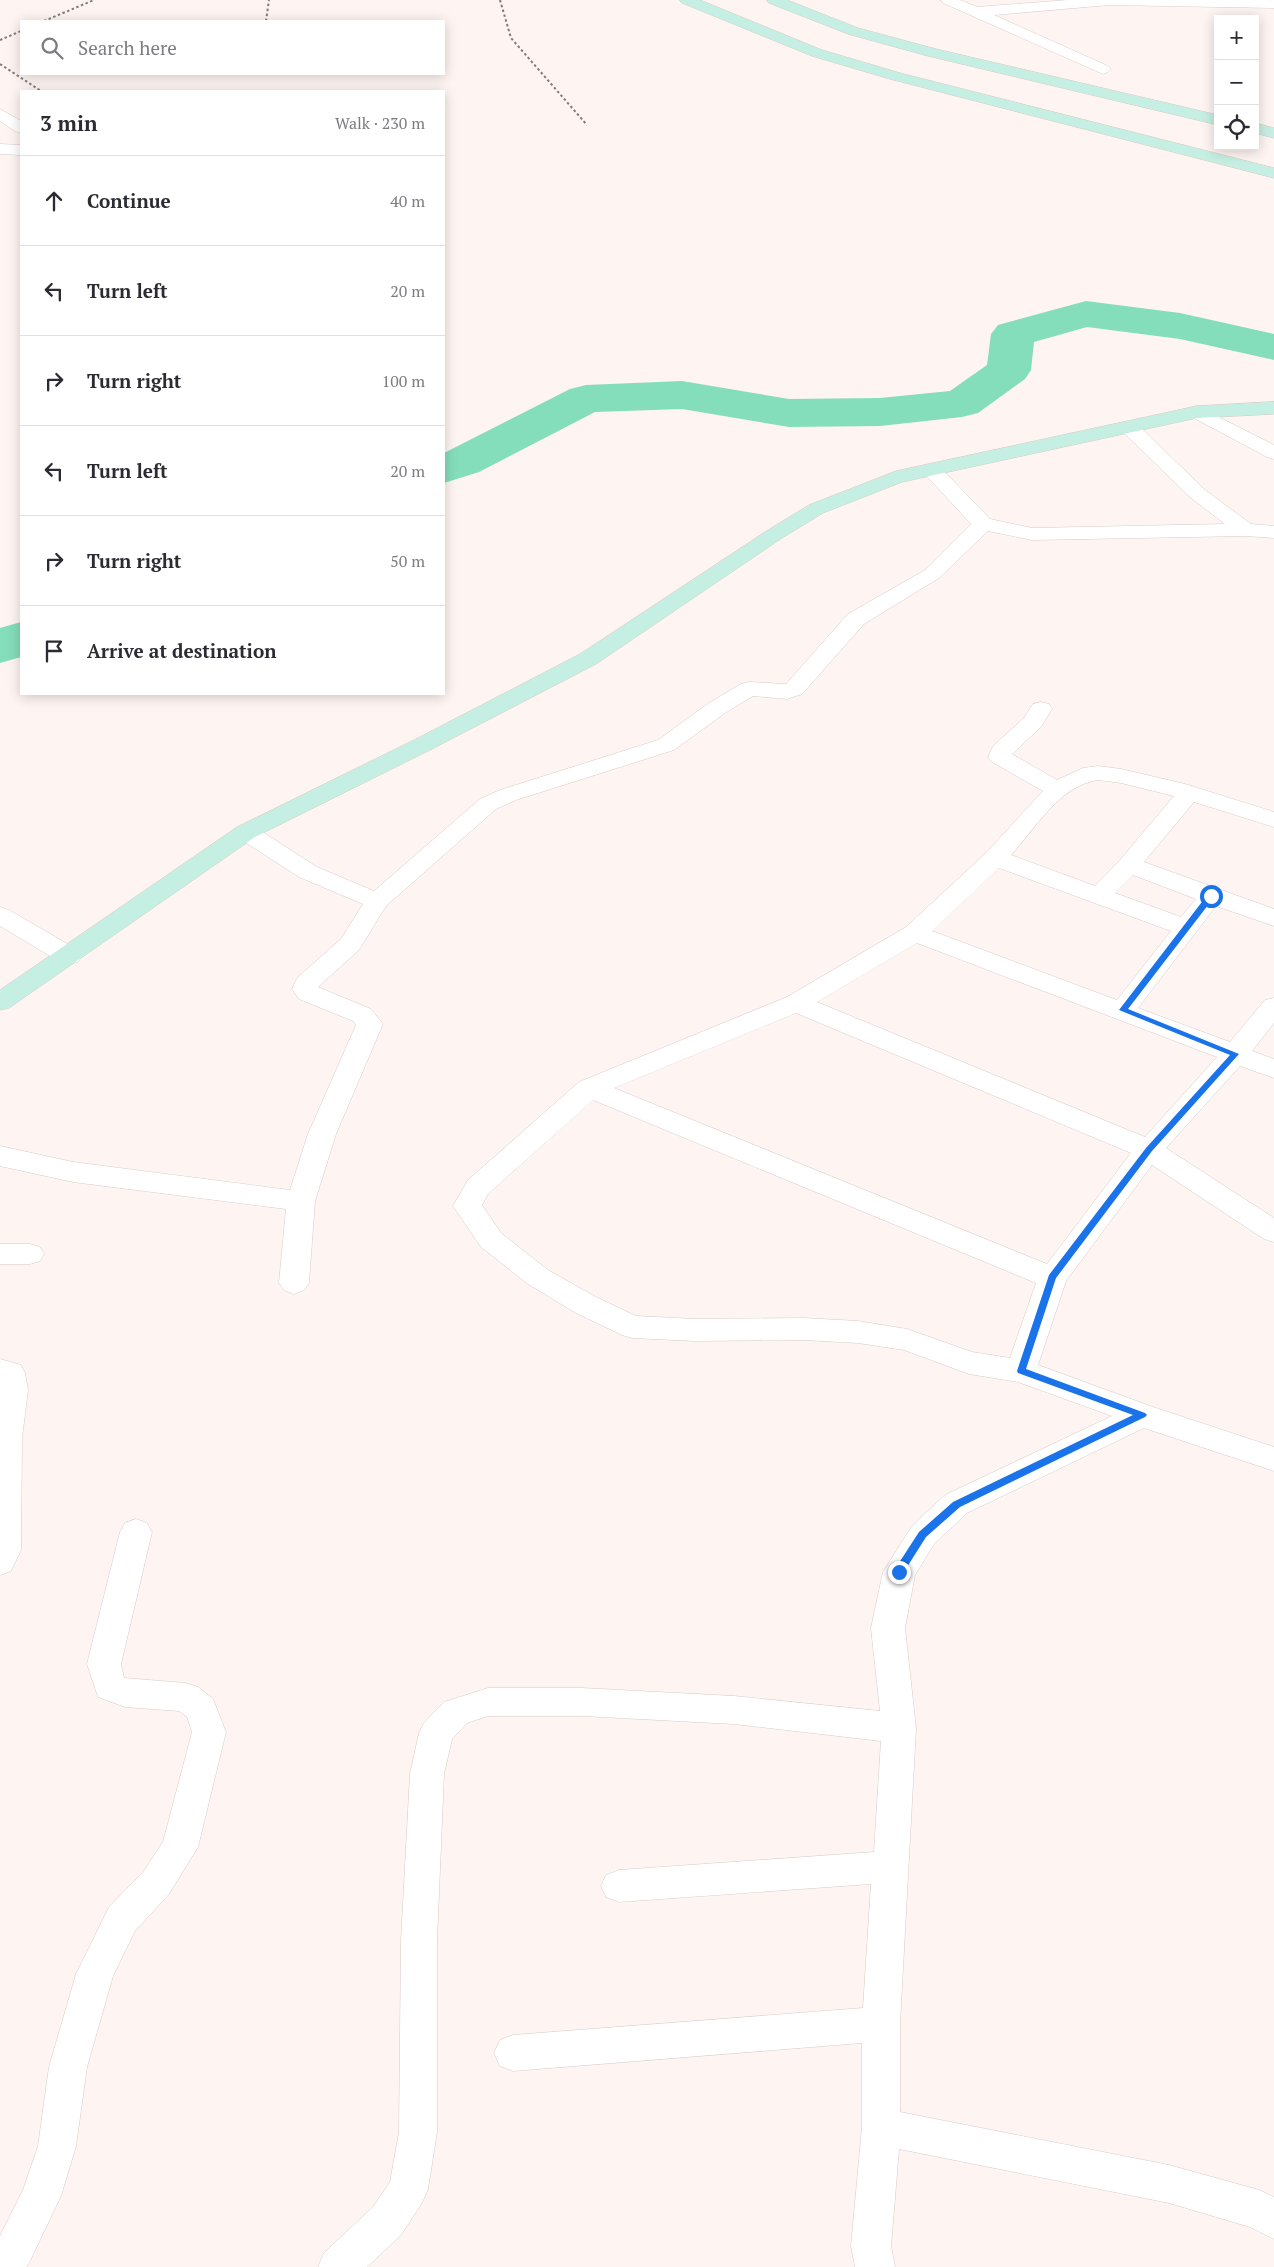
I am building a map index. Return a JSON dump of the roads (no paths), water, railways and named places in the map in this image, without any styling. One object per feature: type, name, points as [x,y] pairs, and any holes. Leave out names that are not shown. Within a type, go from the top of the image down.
[{"type":"main road","points":[[687,0],[817,53],[886,74],[1274,174]]},
{"type":"main road","points":[[774,0],[853,31],[915,48],[1214,119]]},
{"type":"main road","points":[[1259,129],[1274,133]]},
{"type":"main road","points":[[0,1002],[246,832],[424,744],[588,659],[775,534],[816,509],[896,477],[1197,412],[1274,408]]},
{"type":"street","points":[[948,0],[1103,69]]},
{"type":"street","points":[[976,12],[994,4],[1109,1],[1274,4]]},
{"type":"street","points":[[0,114],[20,127]]},
{"type":"street","points":[[0,149],[20,150]]},
{"type":"street","points":[[1197,412],[1274,453]]},
{"type":"street","points":[[1130,428],[1198,494],[1246,530]]},
{"type":"street","points":[[932,470],[984,524],[1032,534],[1246,530],[1274,532]]},
{"type":"street","points":[[294,1283],[301,1201],[322,1134],[370,1024],[362,1015],[308,992],[305,989],[306,984],[350,944],[377,901],[488,804],[508,795],[666,745],[717,708],[749,689],[787,692],[794,688],[811,672],[856,618],[932,574],[984,524]]},
{"type":"street","points":[[1041,709],[1033,722],[1001,751],[1000,757],[1058,790]]},
{"type":"street","points":[[1274,820],[1189,793],[1115,775],[1084,775],[1058,790],[996,858],[915,933],[796,1003],[589,1088],[478,1187],[467,1206],[491,1240],[538,1277],[586,1305],[632,1327],[695,1330],[803,1328],[858,1332],[907,1340],[969,1363],[1021,1371],[1142,1415],[1274,1459]]},
{"type":"street","points":[[1099,896],[1129,865],[1189,793]]},
{"type":"street","points":[[246,832],[308,872],[377,901]]},
{"type":"street","points":[[996,858],[1186,928]]},
{"type":"street","points":[[1129,865],[1274,918]]},
{"type":"street","points":[[1123,1010],[1211,896]]},
{"type":"street","points":[[0,915],[69,956]]},
{"type":"street","points":[[915,933],[1123,1010],[1274,1069]]},
{"type":"street","points":[[796,1003],[1149,1150],[1274,1232]]},
{"type":"street","points":[[1021,1371],[1052,1278],[1149,1150],[1235,1054],[1274,1006]]},
{"type":"street","points":[[589,1088],[1052,1278]]},
{"type":"street","points":[[0,1156],[73,1172],[301,1201]]},
{"type":"street","points":[[0,1254],[30,1254]]},
{"type":"street","points":[[0,1370],[10,1373],[13,1390],[7,1438],[5,1550],[0,1562]]},
{"type":"street","points":[[875,2267],[871,2246],[881,2126],[881,2024],[899,1728],[888,1628],[899,1572],[923,1535],[956,1504],[1142,1415]]},
{"type":"street","points":[[0,2266],[15,2249],[41,2196],[57,2146],[68,2068],[95,1974],[122,1919],[156,1883],[180,1847],[190,1801],[209,1732],[201,1709],[186,1697],[125,1693],[110,1687],[104,1664],[136,1532]]},
{"type":"street","points":[[338,2267],[388,2221],[408,2189],[418,2132],[419,1941],[427,1774],[436,1732],[456,1712],[488,1702],[582,1702],[734,1710],[899,1728]]},
{"type":"street","points":[[619,1886],[892,1867]]},
{"type":"street","points":[[513,2053],[881,2024]]},
{"type":"street","points":[[881,2126],[1169,2184],[1259,2210],[1274,2219]]},
{"type":"waterway","points":[[445,469],[462,462],[586,399],[682,395],[789,413],[880,412],[962,403],[1009,370],[1013,334],[1086,314],[1180,326],[1274,347]]},
{"type":"waterway","points":[[0,647],[20,638]]}]
